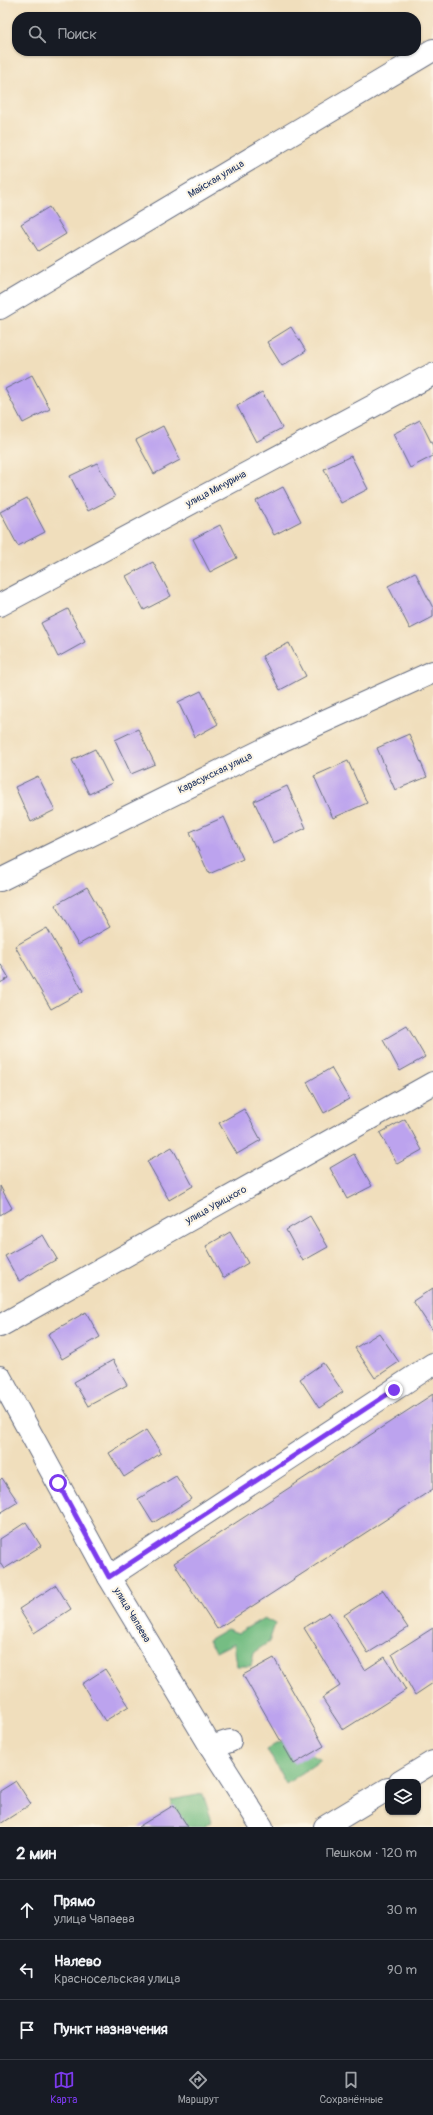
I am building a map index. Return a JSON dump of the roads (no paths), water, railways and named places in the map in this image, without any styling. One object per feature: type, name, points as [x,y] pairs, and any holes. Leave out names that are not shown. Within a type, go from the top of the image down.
[{"type":"street","name":"Майская улица","points":[[0,308],[433,50]]},
{"type":"street","name":"улица Мичурина","points":[[0,605],[433,374]]},
{"type":"street","name":"Карасукская улица","points":[[0,880],[285,739],[433,672]]},
{"type":"street","name":"улица Урицкого","points":[[0,1326],[433,1083]]},
{"type":"street","points":[[109,1577],[433,1364]]},
{"type":"street","name":"улица Чапаева","points":[[0,1376],[109,1577],[221,1744],[262,1827]]},
{"type":"street","points":[[405,1779],[433,1762]]},
{"type":"street","points":[[325,1827],[385,1791]]}]
